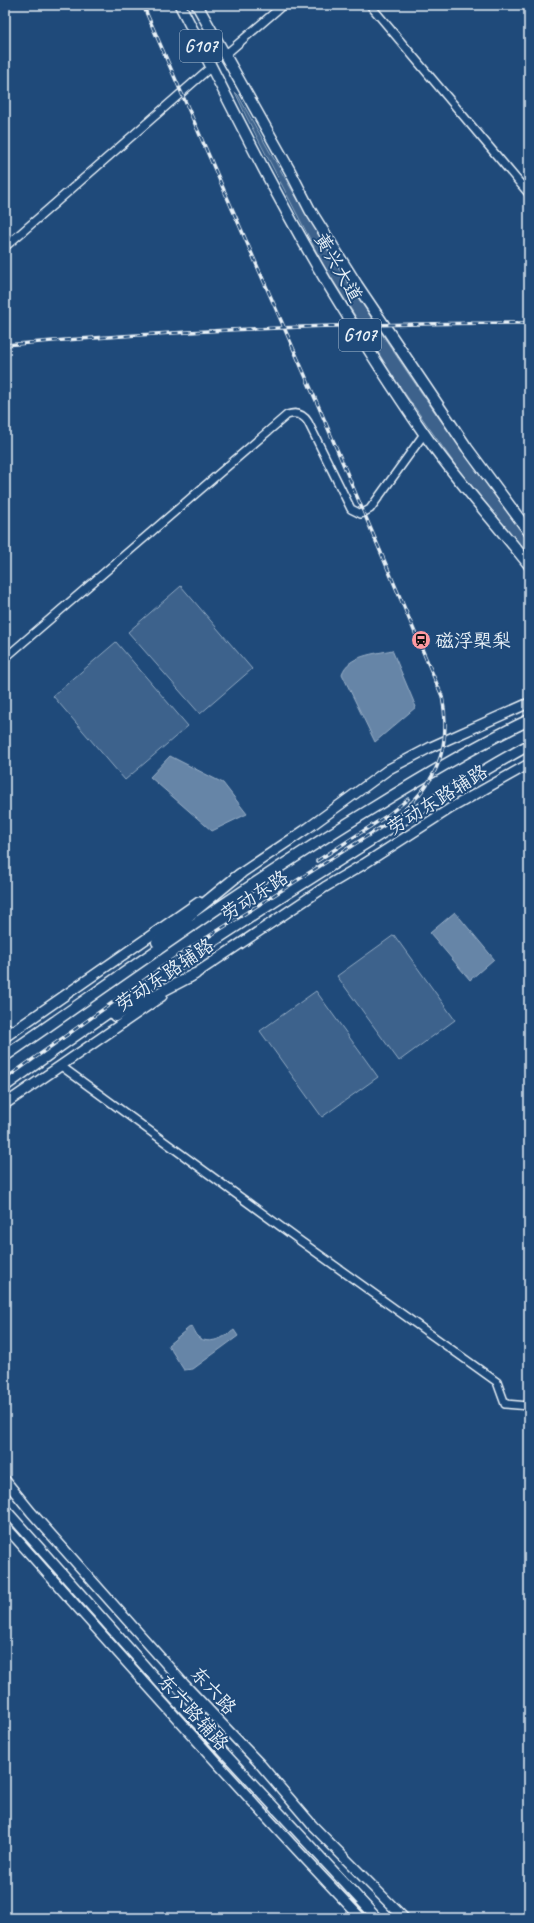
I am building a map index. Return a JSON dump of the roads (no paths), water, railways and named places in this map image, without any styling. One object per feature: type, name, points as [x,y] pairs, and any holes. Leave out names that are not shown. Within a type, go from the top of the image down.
[{"type":"highway","name":"黄兴大道","points":[[180,5],[326,280],[424,434],[453,473],[529,564]]},
{"type":"highway","name":"黄兴大道","points":[[197,5],[290,171],[310,210],[357,285],[467,448],[529,532]]},
{"type":"highway","name":"劳动东路","points":[[5,1056],[237,894],[307,848],[452,760],[529,720]]},
{"type":"highway","name":"劳动东路","points":[[5,1086],[174,968],[270,904],[437,798],[529,745]]},
{"type":"highway","points":[[76,1006],[240,874]]},
{"type":"highway","points":[[33,1065],[128,1008],[195,974]]},
{"type":"main road","points":[[5,1037],[308,828],[389,769],[431,747],[529,703]]},
{"type":"main road","name":"劳动东路辅路","points":[[5,1104],[324,887],[364,864],[451,808],[529,764]]},
{"type":"main road","name":"东六路","points":[[5,1480],[31,1512],[184,1684],[260,1764],[313,1826],[404,1918]]},
{"type":"main road","name":"东六路","points":[[5,1509],[166,1690],[377,1918]]},
{"type":"main road","name":"东六路辅路","points":[[5,1526],[196,1741],[361,1918]]},
{"type":"main road","points":[[71,1583],[75,1605]]},
{"type":"main road","points":[[308,1861],[331,1870]]},
{"type":"street","points":[[224,55],[283,5]]},
{"type":"street","points":[[370,5],[529,194]]},
{"type":"street","points":[[5,247],[212,67]]},
{"type":"street","points":[[5,658],[286,415],[296,414],[305,418],[351,509],[361,514],[370,509],[424,434]]},
{"type":"street","points":[[5,1026],[14,1031]]},
{"type":"street","points":[[61,1066],[299,1240],[498,1382],[505,1404],[529,1406]]},
{"type":"railway","points":[[5,1079],[181,954],[391,821],[419,795],[429,781],[437,767],[445,734],[445,716],[442,696],[318,405],[143,5]]},
{"type":"railway","points":[[5,345],[136,335],[267,328],[398,324],[529,323]]},
{"type":"railway","points":[[317,861],[388,815],[408,799]]},
{"type":"place","name":"磁浮㮾梨","points":[[421,640]]}]
